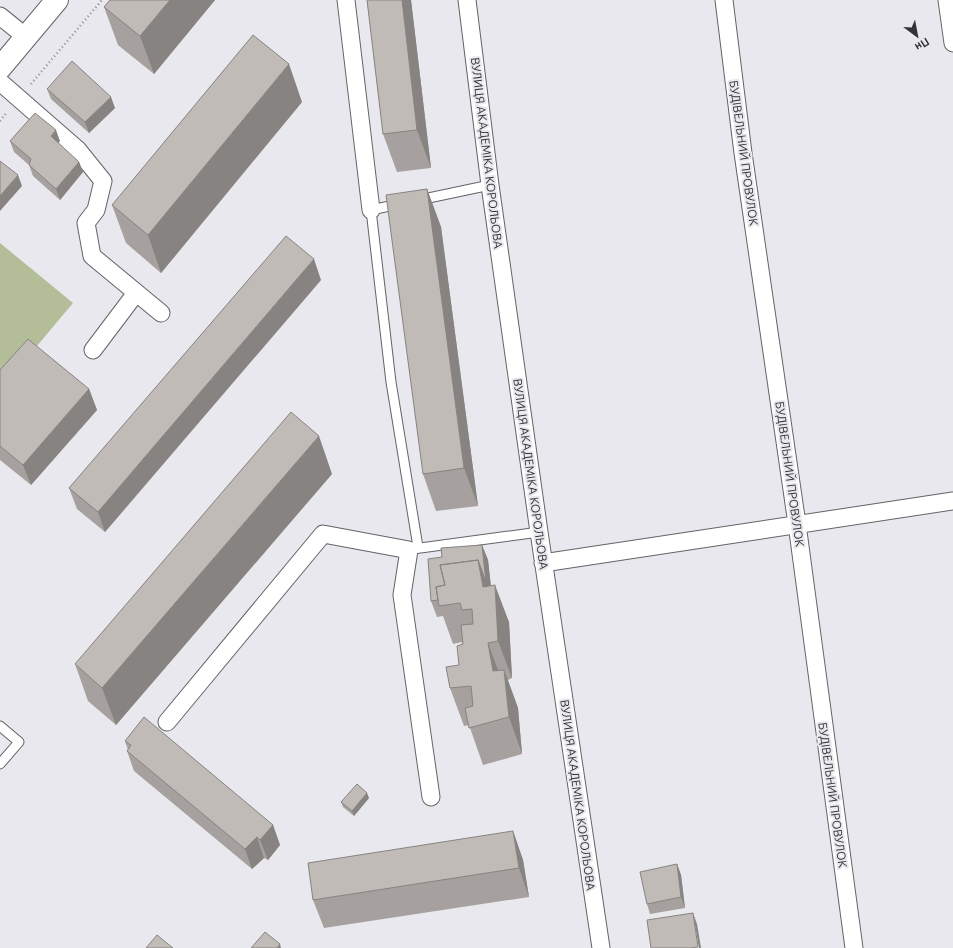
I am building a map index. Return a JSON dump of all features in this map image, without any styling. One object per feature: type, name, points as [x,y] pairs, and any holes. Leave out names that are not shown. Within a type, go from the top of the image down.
[{"type":"main road","points":[[0,68],[57,0]]},
{"type":"street","points":[[346,0],[371,210]]},
{"type":"street","name":"ВУЛИЦЯ АКАДЕМІКА КОРОЛЬОВА","points":[[467,0],[490,185],[543,562],[601,948]]},
{"type":"street","name":"БУДІВЕЛЬНИЙ ПРОВУЛОК","points":[[724,0],[743,153],[797,524],[854,948]]},
{"type":"street","points":[[947,0],[953,43]]},
{"type":"street","points":[[0,16],[26,37]]},
{"type":"street","points":[[0,82],[78,150],[103,181],[96,210],[86,223],[92,256],[161,313]]},
{"type":"street","points":[[93,350],[136,293]]},
{"type":"street","points":[[543,562],[953,501]]},
{"type":"street","points":[[167,722],[323,534],[414,549],[402,595],[431,796]]},
{"type":"lane","points":[[490,185],[371,210],[390,382],[414,549],[539,532]]},
{"type":"lane","points":[[0,726],[19,742],[0,764]]},
{"type":"path","points":[[0,121],[102,0]]},
{"type":"green space","points":[[0,243],[73,303],[0,390]]},
{"type":"building","points":[[110,0],[170,0],[140,36],[104,7]]},
{"type":"building","points":[[367,0],[402,0],[417,130],[383,134]]},
{"type":"building","points":[[253,35],[289,64],[148,235],[112,205]]},
{"type":"building","points":[[72,61],[111,97],[85,122],[47,89]]},
{"type":"building","points":[[35,113],[56,130],[51,136],[79,162],[56,189],[29,165],[31,159],[10,141]]},
{"type":"building","points":[[0,161],[18,175],[0,196]]},
{"type":"building","points":[[427,189],[464,468],[423,474],[386,195]]},
{"type":"building","points":[[286,236],[314,259],[98,512],[69,488]]},
{"type":"building","points":[[28,339],[89,389],[23,465],[0,446],[0,370]]},
{"type":"building","points":[[291,412],[319,436],[102,688],[75,664]]},
{"type":"building","points":[[482,545],[486,582],[478,560],[440,565],[445,585],[436,587],[438,600],[431,601],[428,559],[442,557],[441,548]]},
{"type":"building","points":[[478,560],[483,587],[495,585],[498,641],[488,643],[493,671],[504,670],[509,717],[469,728],[465,708],[473,706],[471,686],[450,688],[446,667],[459,665],[457,646],[463,644],[461,625],[473,624],[472,609],[462,610],[460,603],[439,606],[436,587],[445,585],[440,565]]},
{"type":"building","points":[[144,717],[273,825],[260,840],[257,837],[245,849],[127,751],[131,745],[125,741]]},
{"type":"building","points":[[357,784],[367,793],[352,811],[341,802]]},
{"type":"building","points":[[513,831],[519,868],[313,900],[308,863]]},
{"type":"building","points":[[677,864],[681,897],[647,904],[640,872]]},
{"type":"building","points":[[693,913],[698,947],[651,948],[647,920]]},
{"type":"building","points":[[265,932],[280,944],[277,948],[251,948]]},
{"type":"building","points":[[157,935],[173,948],[146,948]]}]
